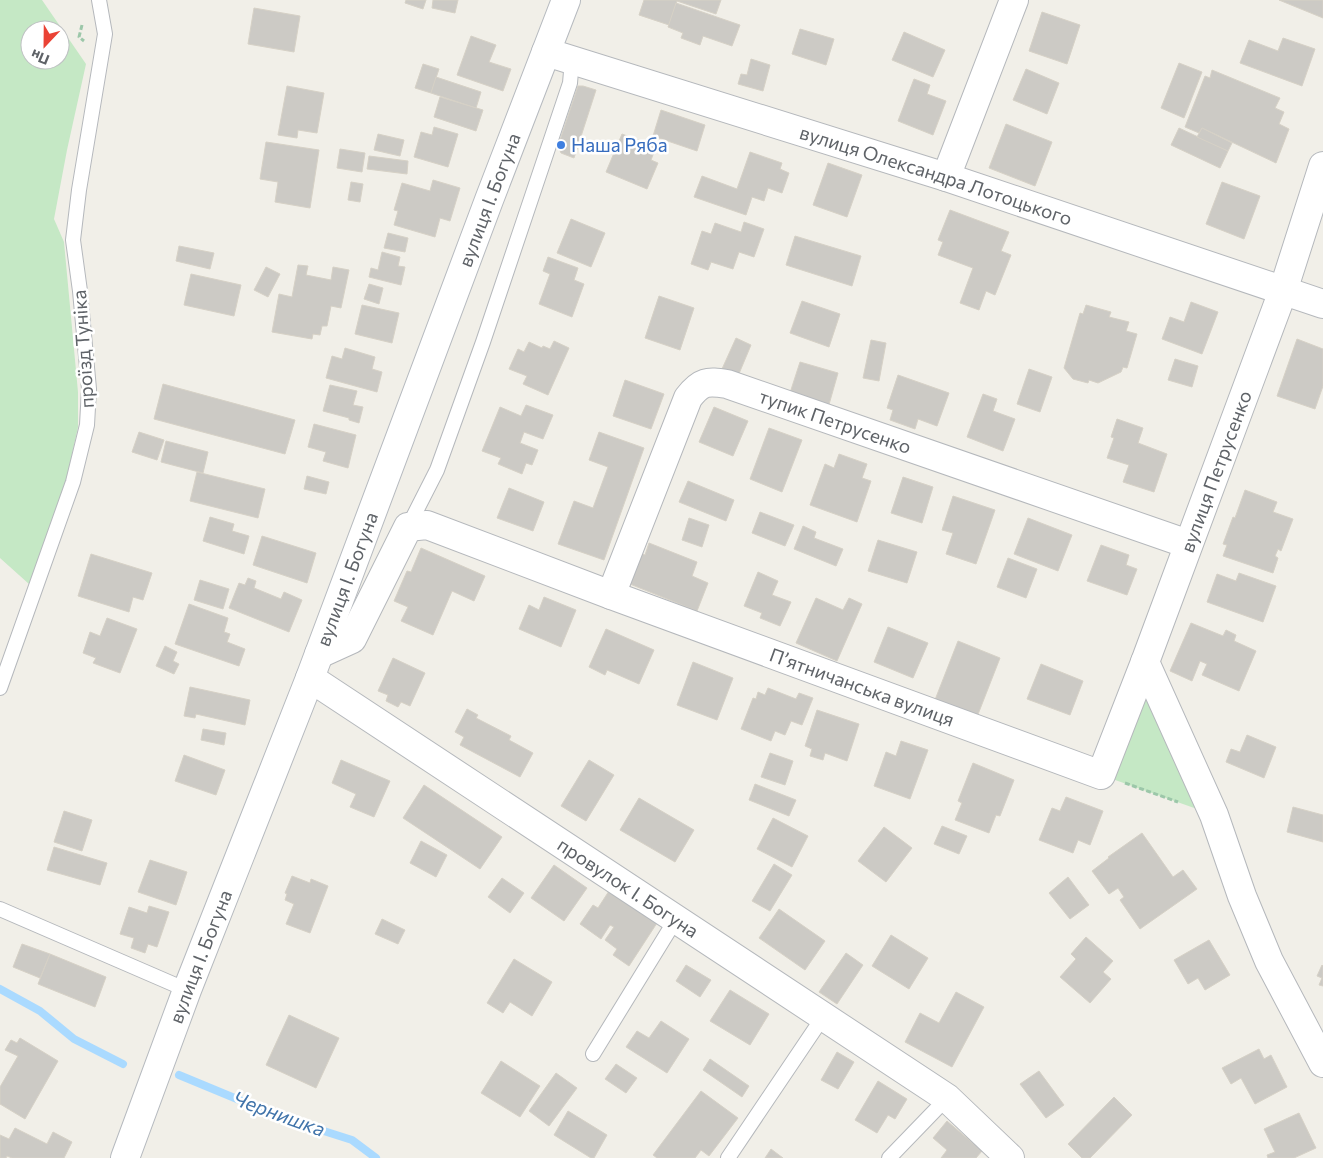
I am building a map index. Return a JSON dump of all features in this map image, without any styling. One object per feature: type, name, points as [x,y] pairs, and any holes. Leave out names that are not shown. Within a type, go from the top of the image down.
[{"type":"street","name":"вулиця І. Богуна","points":[[125,1158],[187,990],[314,666],[485,209],[566,0]]},
{"type":"street","points":[[946,177],[1014,0]]},
{"type":"street","name":"вулиця Олександра Лотоцького","points":[[546,52],[946,177],[1323,304]]},
{"type":"street","name":"вулиця Петрусенко","points":[[1101,775],[1283,291],[1323,166]]},
{"type":"street","name":"тупик Петрусенко","points":[[611,595],[688,398],[697,386],[711,382],[727,384],[1188,544]]},
{"type":"street","name":"Пʼятничанська вулиця","points":[[408,527],[427,525],[611,595],[1101,775]]},
{"type":"street","points":[[314,666],[352,639],[408,527]]},
{"type":"street","points":[[1145,662],[1214,815],[1242,896],[1269,961],[1323,1063]]},
{"type":"street","name":"провулок І. Богуна","points":[[314,666],[676,919],[947,1098],[1010,1158]]},
{"type":"lane","name":"проїзд Туніка","points":[[0,688],[73,482],[87,425],[89,389],[80,291],[73,240],[79,190],[105,34],[99,0]]},
{"type":"lane","points":[[408,527],[437,470],[483,342],[570,83],[572,60]]},
{"type":"lane","points":[[0,909],[187,990]]},
{"type":"lane","points":[[593,1054],[676,919]]},
{"type":"lane","points":[[728,1158],[823,1017]]},
{"type":"lane","points":[[889,1158],[947,1098]]},
{"type":"path","points":[[1101,775],[1214,815]]},
{"type":"green space","points":[[0,0],[42,0],[56,20],[20,20],[20,70],[70,70],[70,41],[86,64],[54,219],[64,242],[78,392],[78,427],[66,481],[29,584],[0,558]]},
{"type":"green space","points":[[1145,662],[1214,815],[1101,775]]},
{"type":"building","points":[[406,0],[426,0],[423,9],[405,3]]},
{"type":"building","points":[[433,0],[458,0],[455,13],[432,8]]},
{"type":"building","points":[[644,0],[721,0],[716,14],[677,1],[669,25],[639,15]]},
{"type":"building","points":[[1279,0],[1323,0],[1323,18]]},
{"type":"building","points":[[676,3],[740,25],[732,46],[703,36],[700,45],[681,38],[683,33],[668,27]]},
{"type":"building","points":[[254,8],[300,16],[294,52],[248,44]]},
{"type":"building","points":[[1042,12],[1080,25],[1067,64],[1029,51]]},
{"type":"building","points":[[800,29],[834,39],[826,65],[792,54]]},
{"type":"building","points":[[904,32],[945,50],[933,77],[892,60]]},
{"type":"building","points":[[471,36],[496,45],[489,62],[511,69],[503,91],[457,75]]},
{"type":"building","points":[[1283,38],[1315,49],[1302,86],[1240,63],[1249,40],[1278,51]]},
{"type":"building","points":[[751,59],[770,65],[763,91],[738,84],[741,74],[747,75]]},
{"type":"building","points":[[1179,63],[1202,72],[1184,118],[1161,108]]},
{"type":"building","points":[[423,64],[439,69],[431,93],[415,88]]},
{"type":"building","points":[[1026,69],[1059,83],[1047,114],[1013,100]]},
{"type":"building","points":[[1212,70],[1280,98],[1275,108],[1284,112],[1279,124],[1289,129],[1276,163],[1202,128],[1199,133],[1185,127],[1205,76],[1210,78]]},
{"type":"building","points":[[436,77],[481,92],[476,108],[431,93]]},
{"type":"building","points":[[914,79],[930,85],[927,94],[946,101],[933,135],[898,121]]},
{"type":"building","points":[[287,86],[324,93],[317,133],[298,130],[297,138],[278,135]]},
{"type":"building","points":[[578,86],[596,90],[574,158],[561,153],[558,146]]},
{"type":"building","points":[[440,97],[483,110],[476,131],[434,117]]},
{"type":"building","points":[[661,110],[705,125],[697,151],[653,136]]},
{"type":"building","points":[[1006,124],[1052,142],[1035,186],[989,168]]},
{"type":"building","points":[[434,127],[458,134],[448,167],[414,157],[421,132],[432,135]]},
{"type":"building","points":[[1179,128],[1228,151],[1220,168],[1171,145]]},
{"type":"building","points":[[1202,128],[1232,143],[1228,151],[1197,137]]},
{"type":"building","points":[[378,134],[404,140],[400,156],[374,150]]},
{"type":"building","points":[[622,134],[656,147],[651,160],[658,163],[647,189],[606,172]]},
{"type":"building","points":[[266,142],[319,150],[310,208],[275,202],[278,182],[260,179]]},
{"type":"building","points":[[340,149],[365,153],[362,172],[337,168]]},
{"type":"building","points":[[750,152],[782,163],[780,169],[789,173],[782,193],[768,188],[764,201],[752,197],[746,215],[694,197],[702,176],[737,189]]},
{"type":"building","points":[[369,156],[408,161],[407,174],[367,169]]},
{"type":"building","points":[[828,163],[862,175],[847,217],[813,205]]},
{"type":"building","points":[[433,180],[460,188],[450,221],[440,218],[435,237],[394,225],[398,211],[394,210],[402,183],[430,191]]},
{"type":"building","points":[[351,182],[363,184],[360,202],[348,200]]},
{"type":"building","points":[[1222,182],[1260,196],[1244,239],[1206,224]]},
{"type":"building","points":[[950,210],[1009,232],[1001,251],[1011,255],[995,295],[986,291],[979,310],[960,303],[973,268],[938,255],[943,242],[938,240]]},
{"type":"building","points":[[571,219],[605,233],[591,267],[557,253]]},
{"type":"building","points":[[744,222],[764,229],[754,257],[739,252],[733,269],[711,262],[708,270],[691,264],[702,231],[711,234],[715,223],[741,232]]},
{"type":"building","points":[[388,233],[408,238],[405,252],[384,248]]},
{"type":"building","points":[[795,236],[861,256],[852,286],[786,265]]},
{"type":"building","points":[[179,246],[214,253],[210,269],[176,261]]},
{"type":"building","points":[[382,252],[400,257],[398,266],[405,267],[401,285],[369,277],[371,268],[378,270]]},
{"type":"building","points":[[548,257],[578,268],[574,280],[584,284],[572,317],[539,304],[550,274],[543,271]]},
{"type":"building","points":[[298,265],[308,266],[306,275],[331,280],[333,267],[349,270],[341,308],[331,306],[327,326],[322,326],[320,335],[313,334],[312,339],[272,332],[279,294],[292,297]]},
{"type":"building","points":[[266,267],[280,274],[268,297],[254,290]]},
{"type":"building","points":[[191,274],[241,285],[234,316],[184,305]]},
{"type":"building","points":[[369,284],[383,288],[379,304],[364,299]]},
{"type":"building","points":[[659,296],[694,308],[680,350],[645,338]]},
{"type":"building","points":[[802,301],[840,314],[829,347],[790,333]]},
{"type":"building","points":[[1191,302],[1218,312],[1202,354],[1162,339],[1170,317],[1184,322]]},
{"type":"building","points":[[362,305],[399,313],[392,343],[355,334]]},
{"type":"building","points":[[1086,305],[1111,312],[1109,317],[1129,322],[1126,331],[1137,334],[1127,368],[1123,367],[1121,372],[1098,383],[1089,380],[1088,383],[1073,379],[1064,368],[1080,313],[1083,314]]},
{"type":"building","points":[[736,338],[751,345],[738,376],[722,369]]},
{"type":"building","points":[[1297,339],[1323,349],[1323,386],[1315,409],[1277,396]]},
{"type":"building","points":[[871,340],[886,343],[879,381],[863,378]]},
{"type":"building","points":[[554,341],[569,348],[548,395],[523,384],[527,376],[509,369],[518,349],[524,352],[529,342],[542,348],[543,346],[550,349]]},
{"type":"building","points":[[345,348],[375,357],[372,369],[382,372],[377,392],[326,378],[332,356],[342,359]]},
{"type":"building","points":[[1175,359],[1198,366],[1192,387],[1168,380]]},
{"type":"building","points":[[800,362],[838,373],[828,408],[789,396]]},
{"type":"building","points":[[1029,369],[1052,377],[1040,412],[1017,404]]},
{"type":"building","points":[[898,375],[949,393],[937,426],[918,419],[915,429],[890,420],[893,410],[887,408]]},
{"type":"building","points":[[625,380],[664,394],[651,429],[613,416]]},
{"type":"building","points":[[163,384],[295,420],[285,454],[154,419]]},
{"type":"building","points":[[330,385],[357,391],[353,405],[363,407],[359,423],[349,420],[349,418],[323,411]]},
{"type":"building","points":[[983,394],[997,399],[993,411],[1015,419],[1003,451],[967,437]]},
{"type":"building","points":[[526,405],[553,415],[543,439],[524,432],[520,443],[538,450],[532,465],[526,463],[522,474],[498,464],[501,458],[482,451],[500,407],[521,416]]},
{"type":"building","points":[[714,407],[748,421],[733,456],[699,442]]},
{"type":"building","points":[[1117,419],[1143,428],[1138,443],[1167,454],[1154,492],[1123,482],[1129,465],[1107,458],[1114,438],[1111,437]]},
{"type":"building","points":[[314,424],[356,435],[348,468],[323,461],[326,452],[308,447]]},
{"type":"building","points":[[769,428],[802,440],[782,492],[750,479]]},
{"type":"building","points":[[139,432],[164,440],[157,460],[132,452]]},
{"type":"building","points":[[599,432],[644,448],[604,560],[558,544],[574,501],[593,508],[608,467],[589,460]]},
{"type":"building","points":[[166,441],[208,452],[203,473],[161,462]]},
{"type":"building","points":[[839,454],[867,464],[862,478],[871,481],[857,522],[810,505],[825,464],[834,468]]},
{"type":"building","points":[[197,472],[265,489],[258,518],[190,501]]},
{"type":"building","points":[[307,476],[329,482],[326,494],[304,489]]},
{"type":"building","points":[[903,477],[933,487],[922,523],[891,513]]},
{"type":"building","points":[[688,481],[734,500],[726,521],[679,502]]},
{"type":"building","points":[[509,488],[544,502],[533,531],[497,518]]},
{"type":"building","points":[[1245,490],[1277,502],[1273,512],[1293,519],[1281,551],[1278,549],[1275,556],[1278,558],[1273,573],[1223,556],[1227,545],[1223,544]]},
{"type":"building","points":[[953,496],[995,510],[976,564],[946,554],[953,533],[942,530]]},
{"type":"building","points":[[760,512],[794,525],[785,546],[752,533]]},
{"type":"building","points":[[210,517],[234,524],[232,531],[249,536],[244,554],[203,541]]},
{"type":"building","points":[[689,518],[709,525],[702,547],[682,540]]},
{"type":"building","points":[[1028,518],[1072,535],[1058,571],[1014,554]]},
{"type":"building","points":[[803,526],[816,532],[814,538],[843,549],[836,566],[794,549]]},
{"type":"building","points":[[262,536],[316,553],[307,583],[253,565]]},
{"type":"building","points":[[878,540],[917,552],[907,583],[868,571]]},
{"type":"building","points":[[649,543],[697,562],[692,576],[708,583],[697,611],[625,582],[638,552],[645,555]]},
{"type":"building","points":[[1101,545],[1129,555],[1126,565],[1137,569],[1127,595],[1087,581]]},
{"type":"building","points":[[421,548],[485,576],[474,601],[452,591],[433,635],[401,621],[408,607],[394,601],[407,571],[411,572]]},
{"type":"building","points":[[91,554],[152,573],[143,600],[133,597],[129,612],[78,596]]},
{"type":"building","points":[[1008,558],[1037,569],[1026,598],[997,587]]},
{"type":"building","points":[[758,572],[778,581],[772,595],[791,602],[780,626],[760,618],[762,613],[744,606]]},
{"type":"building","points":[[1239,573],[1276,586],[1263,622],[1207,602],[1217,574],[1236,581]]},
{"type":"building","points":[[248,578],[256,581],[254,588],[281,599],[284,592],[302,600],[289,632],[229,608],[239,583],[245,585]]},
{"type":"building","points":[[200,580],[229,589],[223,609],[194,600]]},
{"type":"building","points":[[544,597],[576,610],[561,647],[519,629],[529,605],[539,610]]},
{"type":"building","points":[[816,598],[843,610],[849,598],[862,604],[837,661],[796,643]]},
{"type":"building","points":[[189,604],[228,618],[224,632],[230,634],[227,642],[245,649],[239,666],[175,644]]},
{"type":"building","points":[[107,618],[137,629],[120,673],[93,663],[96,658],[83,653],[90,632],[100,636]]},
{"type":"building","points":[[1191,623],[1223,636],[1226,630],[1236,635],[1234,641],[1256,651],[1239,691],[1202,675],[1207,664],[1200,661],[1192,681],[1170,671]]},
{"type":"building","points":[[888,627],[928,643],[913,678],[874,662]]},
{"type":"building","points":[[606,629],[654,650],[639,684],[607,670],[605,675],[589,667]]},
{"type":"building","points":[[958,641],[1000,658],[975,722],[933,705]]},
{"type":"building","points":[[165,646],[177,652],[173,661],[179,664],[174,674],[156,666]]},
{"type":"building","points":[[393,658],[425,673],[410,706],[401,702],[398,707],[386,701],[388,695],[378,691]]},
{"type":"building","points":[[693,662],[733,678],[717,720],[677,705]]},
{"type":"building","points":[[1041,664],[1083,681],[1070,715],[1027,699]]},
{"type":"building","points":[[190,687],[250,700],[245,725],[196,714],[195,718],[184,716]]},
{"type":"building","points":[[768,688],[796,699],[799,693],[813,698],[802,725],[791,721],[785,735],[775,731],[771,741],[741,729],[753,698],[756,699],[758,692],[765,695]]},
{"type":"building","points":[[467,709],[478,715],[476,718],[511,736],[509,740],[533,753],[520,777],[460,745],[464,737],[455,732]]},
{"type":"building","points":[[817,710],[859,724],[847,761],[825,753],[823,760],[810,756],[812,749],[805,746]]},
{"type":"building","points":[[203,729],[226,733],[224,745],[201,740]]},
{"type":"building","points":[[1247,735],[1276,747],[1264,778],[1226,762],[1231,749],[1240,752]]},
{"type":"building","points":[[901,741],[928,750],[910,799],[874,786],[886,752],[896,756]]},
{"type":"building","points":[[770,753],[793,761],[785,785],[761,777]]},
{"type":"building","points":[[184,755],[225,770],[216,795],[175,781]]},
{"type":"building","points":[[341,760],[390,781],[374,817],[350,807],[356,794],[332,783]]},
{"type":"building","points":[[589,760],[614,775],[586,821],[561,806]]},
{"type":"building","points":[[973,763],[1014,780],[1000,816],[996,815],[989,833],[955,820],[962,803],[958,801]]},
{"type":"building","points":[[755,784],[796,800],[789,816],[749,800]]},
{"type":"building","points":[[424,785],[502,837],[480,869],[403,818]]},
{"type":"building","points":[[1066,797],[1103,811],[1090,845],[1078,840],[1073,853],[1039,840],[1052,808],[1060,811]]},
{"type":"building","points":[[639,798],[694,830],[675,862],[620,830]]},
{"type":"building","points":[[1293,807],[1323,815],[1323,842],[1287,832]]},
{"type":"building","points":[[64,811],[92,820],[82,851],[54,842]]},
{"type":"building","points":[[773,818],[808,836],[792,867],[757,849]]},
{"type":"building","points":[[942,826],[967,836],[959,854],[934,844]]},
{"type":"building","points":[[884,827],[912,848],[886,882],[858,861]]},
{"type":"building","points":[[1142,833],[1173,877],[1183,870],[1197,889],[1140,929],[1120,900],[1124,897],[1118,888],[1109,894],[1092,871]]},
{"type":"building","points":[[421,841],[447,855],[436,877],[410,863]]},
{"type":"building","points":[[54,847],[107,863],[100,885],[47,870]]},
{"type":"building","points":[[150,860],[187,872],[176,905],[138,892]]},
{"type":"building","points":[[774,864],[792,875],[770,911],[752,901]]},
{"type":"building","points":[[554,865],[587,888],[564,921],[531,898]]},
{"type":"building","points":[[292,876],[310,883],[311,879],[328,886],[310,933],[286,924],[294,904],[285,900],[287,894],[285,893]]},
{"type":"building","points":[[1068,877],[1089,905],[1070,919],[1049,893]]},
{"type":"building","points":[[502,878],[524,893],[510,913],[488,897]]},
{"type":"building","points":[[609,891],[657,923],[629,966],[613,955],[617,949],[605,940],[614,927],[610,925],[601,939],[580,924],[593,905],[598,908]]},
{"type":"building","points":[[149,906],[169,912],[157,947],[148,944],[145,953],[131,948],[134,938],[120,934],[129,907],[147,913]]},
{"type":"building","points":[[779,909],[825,941],[805,970],[759,938]]},
{"type":"building","points":[[382,919],[405,930],[398,944],[375,934]]},
{"type":"building","points":[[891,935],[928,958],[909,989],[872,966]]},
{"type":"building","points":[[1086,937],[1113,961],[1103,972],[1111,979],[1090,1003],[1060,977],[1076,959],[1071,954]]},
{"type":"building","points":[[1209,940],[1230,975],[1205,990],[1198,978],[1188,984],[1174,960]]},
{"type":"building","points":[[22,944],[50,954],[40,978],[13,967]]},
{"type":"building","points":[[846,953],[863,965],[837,1004],[819,992]]},
{"type":"building","points":[[50,954],[106,977],[95,1007],[38,984]]},
{"type":"building","points":[[514,959],[552,982],[532,1016],[510,1002],[503,1013],[487,1003]]},
{"type":"building","points":[[686,965],[711,980],[700,997],[676,981]]},
{"type":"building","points":[[1322,965],[1323,986],[1319,985],[1322,978],[1317,976]]},
{"type":"building","points":[[730,990],[769,1014],[750,1045],[710,1021]]},
{"type":"building","points":[[956,992],[984,1007],[952,1067],[905,1042],[920,1013],[939,1023]]},
{"type":"building","points":[[289,1015],[339,1038],[316,1088],[266,1065]]},
{"type":"building","points":[[661,1021],[689,1039],[667,1073],[626,1047],[637,1031],[649,1038]]},
{"type":"building","points":[[20,1038],[58,1061],[25,1119],[0,1104],[0,1087],[18,1056],[5,1050],[11,1040],[17,1043]]},
{"type":"building","points":[[1259,1049],[1264,1059],[1271,1055],[1287,1087],[1255,1104],[1241,1078],[1231,1084],[1222,1068]]},
{"type":"building","points":[[837,1052],[854,1062],[838,1089],[821,1080]]},
{"type":"building","points":[[710,1059],[749,1086],[742,1097],[703,1070]]},
{"type":"building","points":[[501,1061],[540,1086],[520,1117],[481,1093]]},
{"type":"building","points":[[616,1064],[637,1078],[626,1093],[605,1079]]},
{"type":"building","points":[[1039,1071],[1064,1105],[1046,1118],[1020,1084]]},
{"type":"building","points":[[556,1073],[577,1088],[549,1126],[529,1111]]},
{"type":"building","points":[[878,1081],[907,1099],[895,1119],[888,1115],[877,1133],[855,1120]]},
{"type":"building","points":[[701,1091],[738,1118],[709,1156],[701,1150],[695,1158],[657,1158],[653,1155]]},
{"type":"building","points":[[1114,1097],[1132,1115],[1090,1158],[1082,1158],[1068,1144]]},
{"type":"building","points":[[568,1111],[607,1135],[594,1158],[554,1135]]},
{"type":"building","points":[[1299,1113],[1316,1148],[1294,1158],[1268,1158],[1267,1155],[1275,1152],[1264,1129]]},
{"type":"building","points":[[947,1121],[982,1151],[976,1158],[941,1158],[947,1150],[933,1138]]},
{"type":"building","points":[[15,1128],[47,1144],[53,1132],[72,1142],[64,1158],[12,1158],[7,1156],[6,1158],[0,1158],[0,1135],[9,1139]]},
{"type":"building","points":[[771,1149],[783,1158],[765,1158]]},
{"type":"waterway","name":"Чернишка","points":[[0,989],[40,1011],[74,1039],[123,1064]]},
{"type":"waterway","name":"Чернишка","points":[[179,1075],[283,1118],[352,1140],[376,1158]]},
{"type":"place","name":"Наша Ряба","points":[[561,145]]}]
